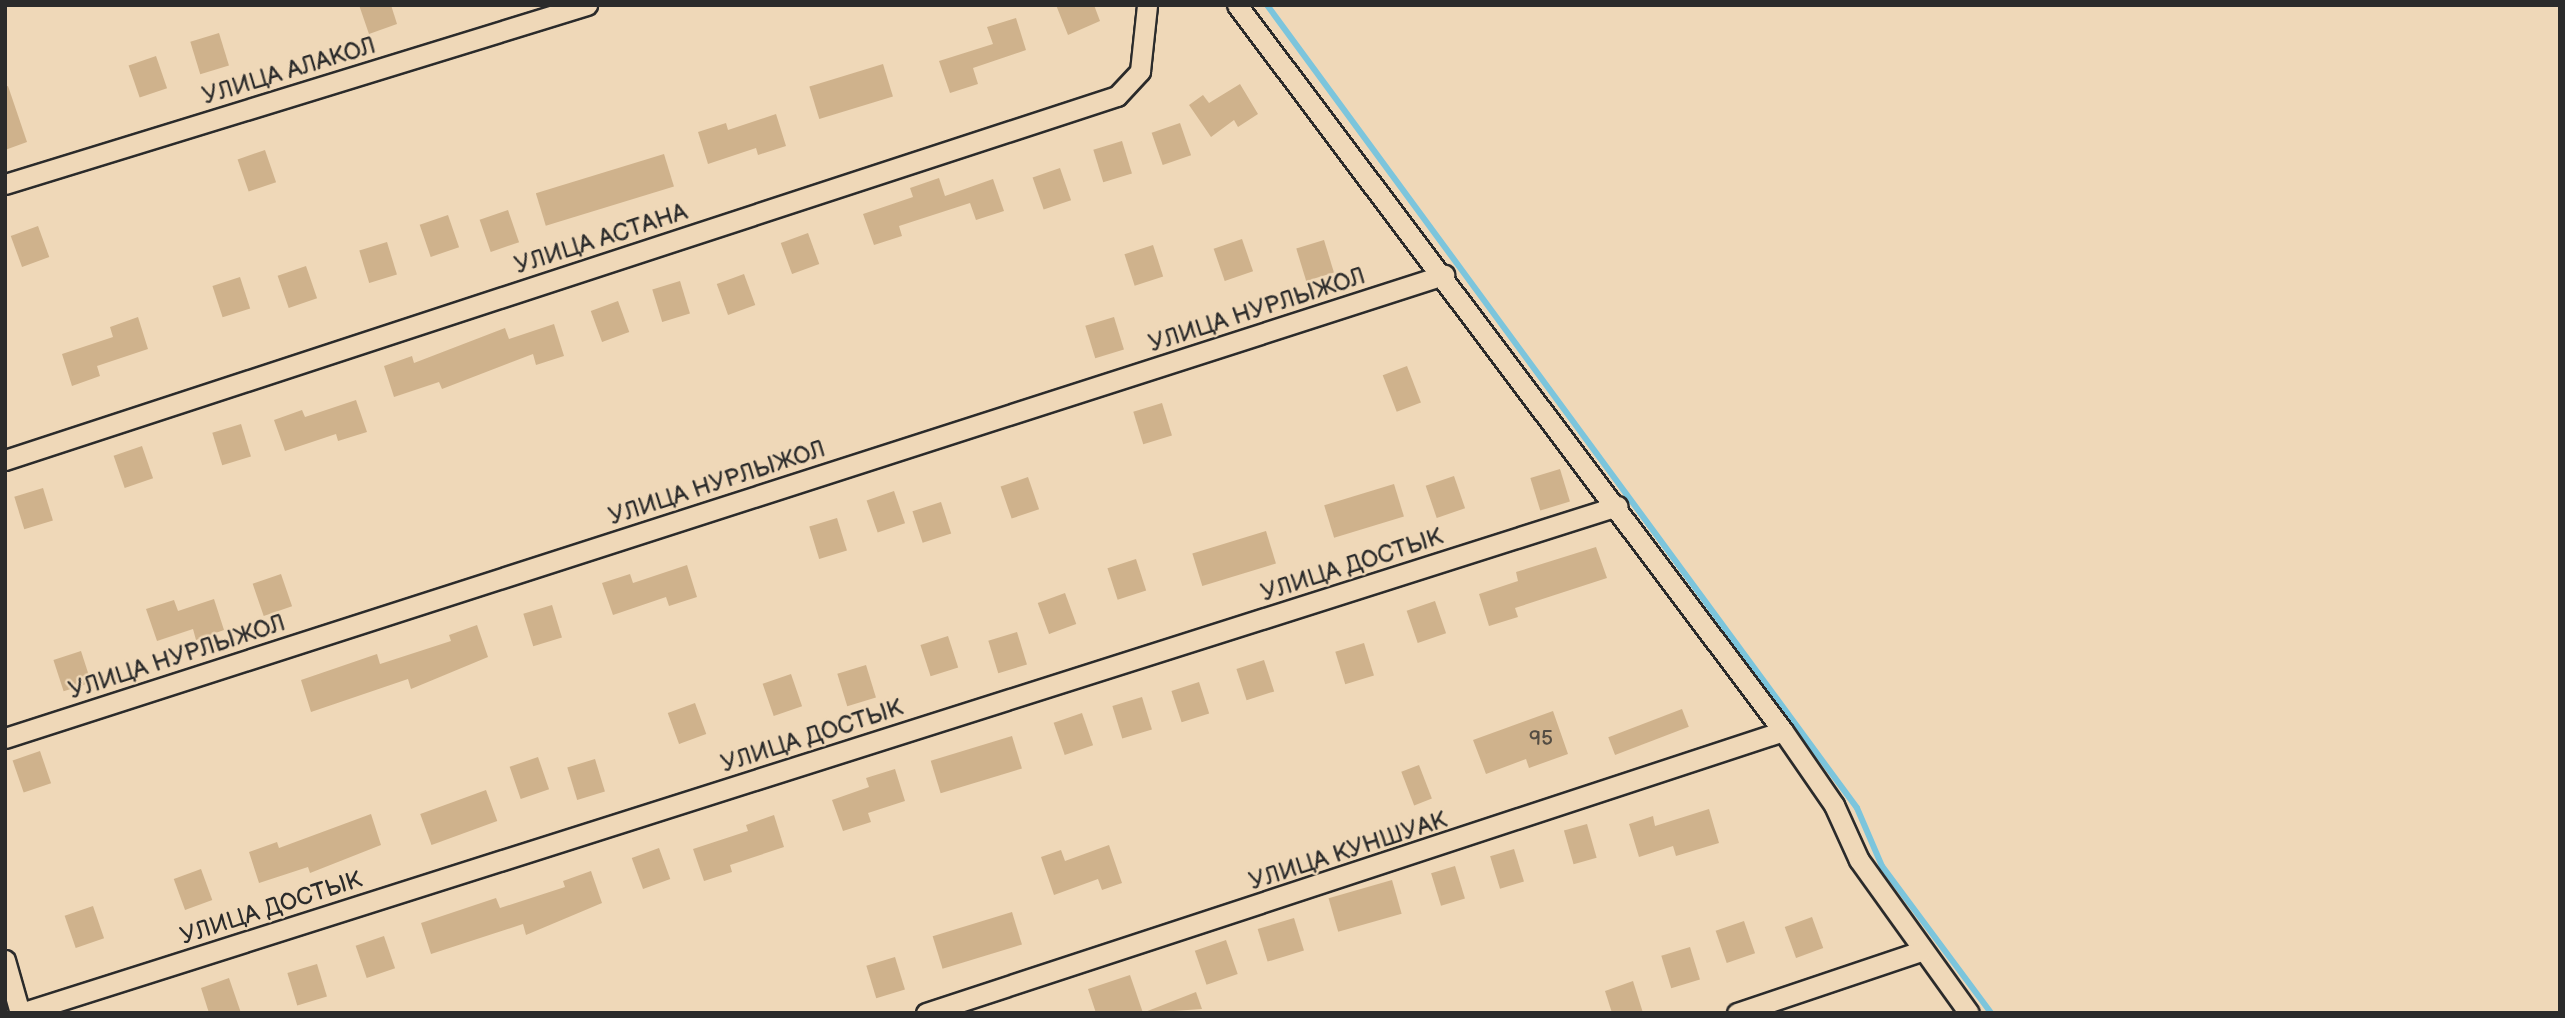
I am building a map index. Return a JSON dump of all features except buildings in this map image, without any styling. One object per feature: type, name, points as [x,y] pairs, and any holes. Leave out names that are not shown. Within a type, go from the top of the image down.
[{"type":"street","name":"УЛИЦА АЛАКОЛ","points":[[5,184],[587,5]]},
{"type":"street","name":"УЛИЦА АСТАНА","points":[[5,460],[1117,96],[1139,71],[1147,5]]},
{"type":"street","points":[[1237,5],[1444,275],[1783,731],[1834,805],[1859,860],[1921,951],[1969,1013]]},
{"type":"street","name":"УЛИЦА НУРЛЫЖОЛ","points":[[5,738],[1444,275]]},
{"type":"street","name":"УЛИЦА ДОСТЫК","points":[[29,1012],[1616,506]]},
{"type":"street","name":"УЛИЦА КУНШУАК","points":[[926,1013],[1783,731]]},
{"type":"street","points":[[1737,1013],[1921,951]]},
{"type":"street","points":[[5,960],[29,1012]]},
{"type":"waterway","points":[[1267,5],[1857,808],[1882,866],[1991,1013]]}]
